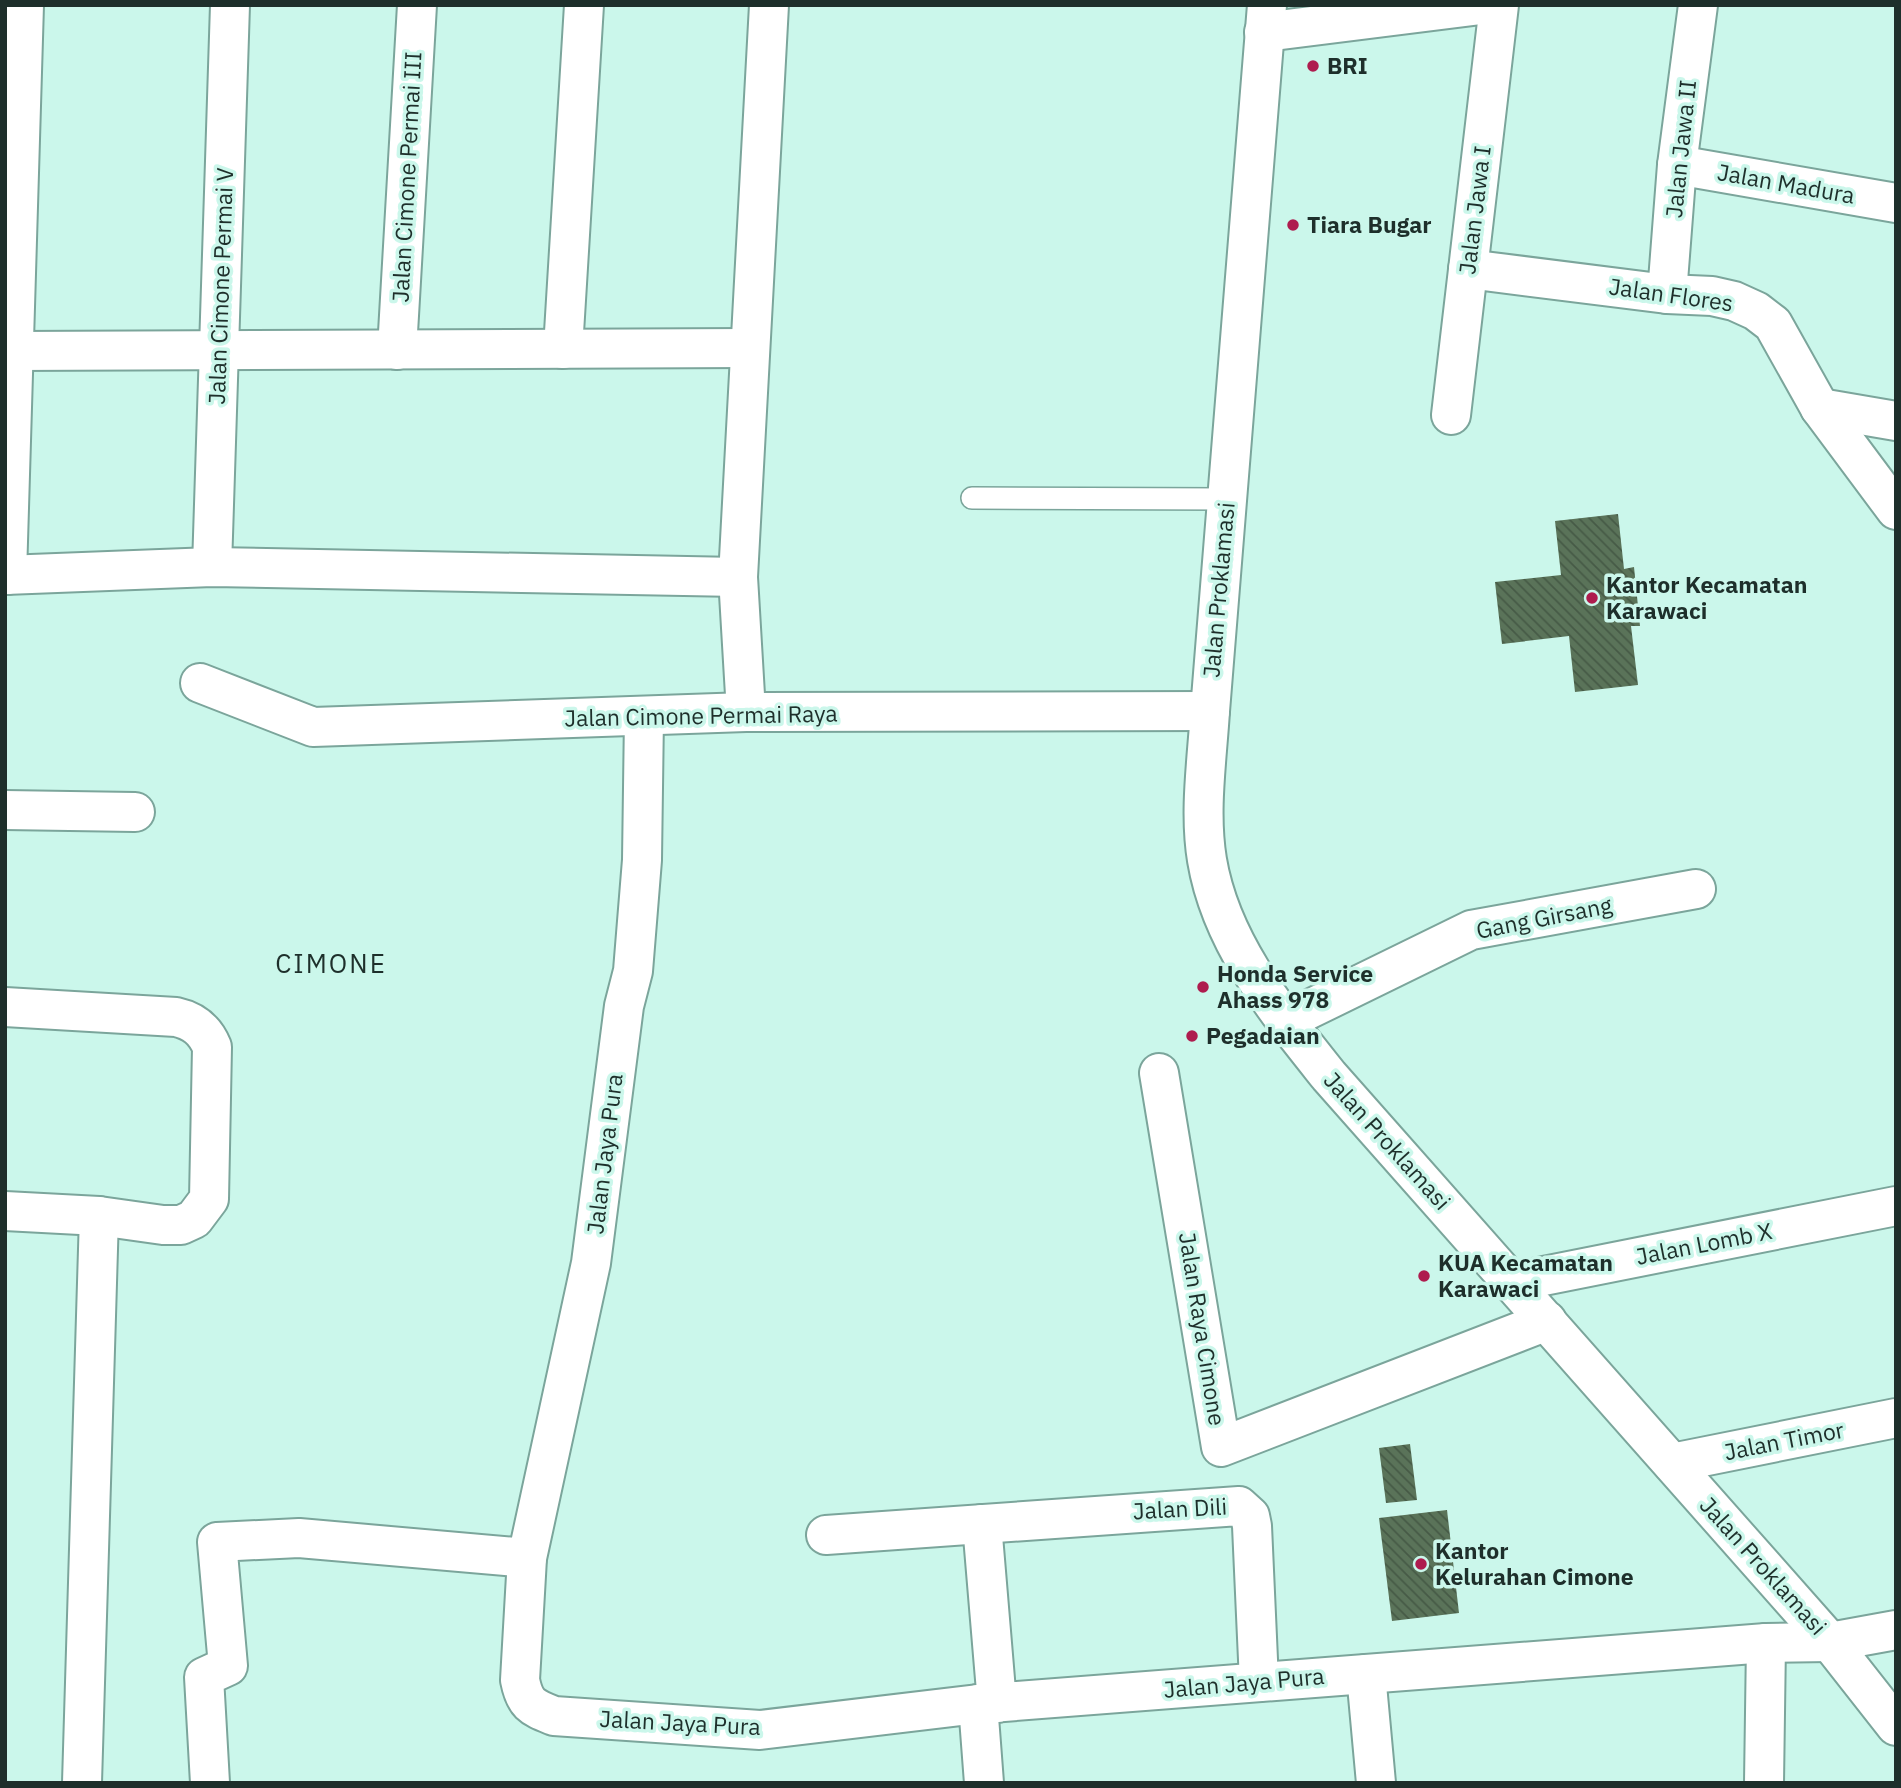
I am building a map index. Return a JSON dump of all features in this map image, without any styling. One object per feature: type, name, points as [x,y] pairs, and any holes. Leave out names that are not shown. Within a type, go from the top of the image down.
[{"type":"street","points":[[24,5],[6,575],[212,568],[738,577]]},
{"type":"street","name":"Jalan Cimone Permai V","points":[[212,568],[230,5]]},
{"type":"street","name":"Jalan Cimone Permai III","points":[[397,350],[417,5]]},
{"type":"street","points":[[563,349],[584,5]]},
{"type":"street","points":[[746,712],[738,577],[769,5]]},
{"type":"street","points":[[1266,19],[1481,5]]},
{"type":"street","name":"Jalan Jawa I","points":[[1451,415],[1499,5]]},
{"type":"street","name":"Jalan Jawa II","points":[[1667,294],[1677,165],[1698,5]]},
{"type":"street","name":"Jalan Proklamasi","points":[[1266,19],[1226,499],[1204,816],[1206,858],[1226,930],[1285,1021],[1329,1076],[1830,1642],[1896,1726]]},
{"type":"street","name":"Jalan Madura","points":[[1677,165],[1896,203]]},
{"type":"street","name":"Jalan Flores","points":[[1468,268],[1667,294],[1712,296],[1734,301],[1756,311],[1773,324],[1820,408],[1896,510]]},
{"type":"street","points":[[14,351],[749,348]]},
{"type":"street","points":[[1820,408],[1896,421]]},
{"type":"street","name":"Jalan Cimone Permai Raya","points":[[200,683],[313,727],[746,712],[1210,711]]},
{"type":"street","name":"Jalan Jaya Pura","points":[[644,716],[642,860],[634,971],[624,1006],[591,1263],[527,1559],[520,1680],[524,1698],[536,1708],[554,1716],[760,1730],[987,1703],[1766,1643],[1830,1642],[1896,1630]]},
{"type":"street","points":[[5,810],[135,812]]},
{"type":"street","name":"Gang Girsang","points":[[1285,1021],[1471,930],[1696,889]]},
{"type":"street","points":[[5,1007],[176,1017],[197,1026],[207,1034],[212,1046],[209,1199],[194,1219],[181,1225],[163,1226],[99,1216],[5,1211]]},
{"type":"street","name":"Jalan Raya Cimone","points":[[1159,1073],[1221,1447],[1547,1321]]},
{"type":"street","name":"Jalan Lomb X","points":[[1513,1282],[1896,1206]]},
{"type":"street","points":[[82,1783],[99,1216]]},
{"type":"street","name":"Jalan Timor","points":[[1672,1463],[1896,1418]]},
{"type":"street","name":"Jalan Dili","points":[[826,1535],[1230,1505],[1246,1510],[1252,1526],[1259,1682]]},
{"type":"street","points":[[982,1524],[987,1703],[984,1783]]},
{"type":"street","points":[[210,1783],[204,1677],[228,1666],[216,1542],[299,1538],[527,1559]]},
{"type":"street","points":[[1764,1783],[1766,1643]]},
{"type":"street","points":[[1366,1674],[1376,1783]]},
{"type":"lane","points":[[972,498],[1226,499]]},
{"type":"building","points":[[1618,514],[1624,569],[1634,567],[1640,626],[1631,626],[1638,685],[1575,692],[1569,636],[1502,644],[1495,582],[1561,575],[1555,521]]},
{"type":"building","points":[[1410,1444],[1417,1500],[1386,1503],[1379,1448]]},
{"type":"building","points":[[1447,1510],[1459,1613],[1392,1621],[1379,1518]]},
{"type":"place","name":"BRI","points":[[1313,66]]},
{"type":"place","name":"Tiara Bugar","points":[[1293,225]]},
{"type":"place","name":"Kantor Kecamatan Karawaci","points":[[1592,598]]},
{"type":"place","name":"Honda Service Ahass 978","points":[[1203,987]]},
{"type":"place","name":"Pegadaian","points":[[1192,1036]]},
{"type":"place","name":"KUA Kecamatan Karawaci","points":[[1424,1276]]},
{"type":"place","name":"Kantor Kelurahan Cimone","points":[[1421,1564]]},
{"type":"district","name":"CIMONE","points":[[331,964]]}]
